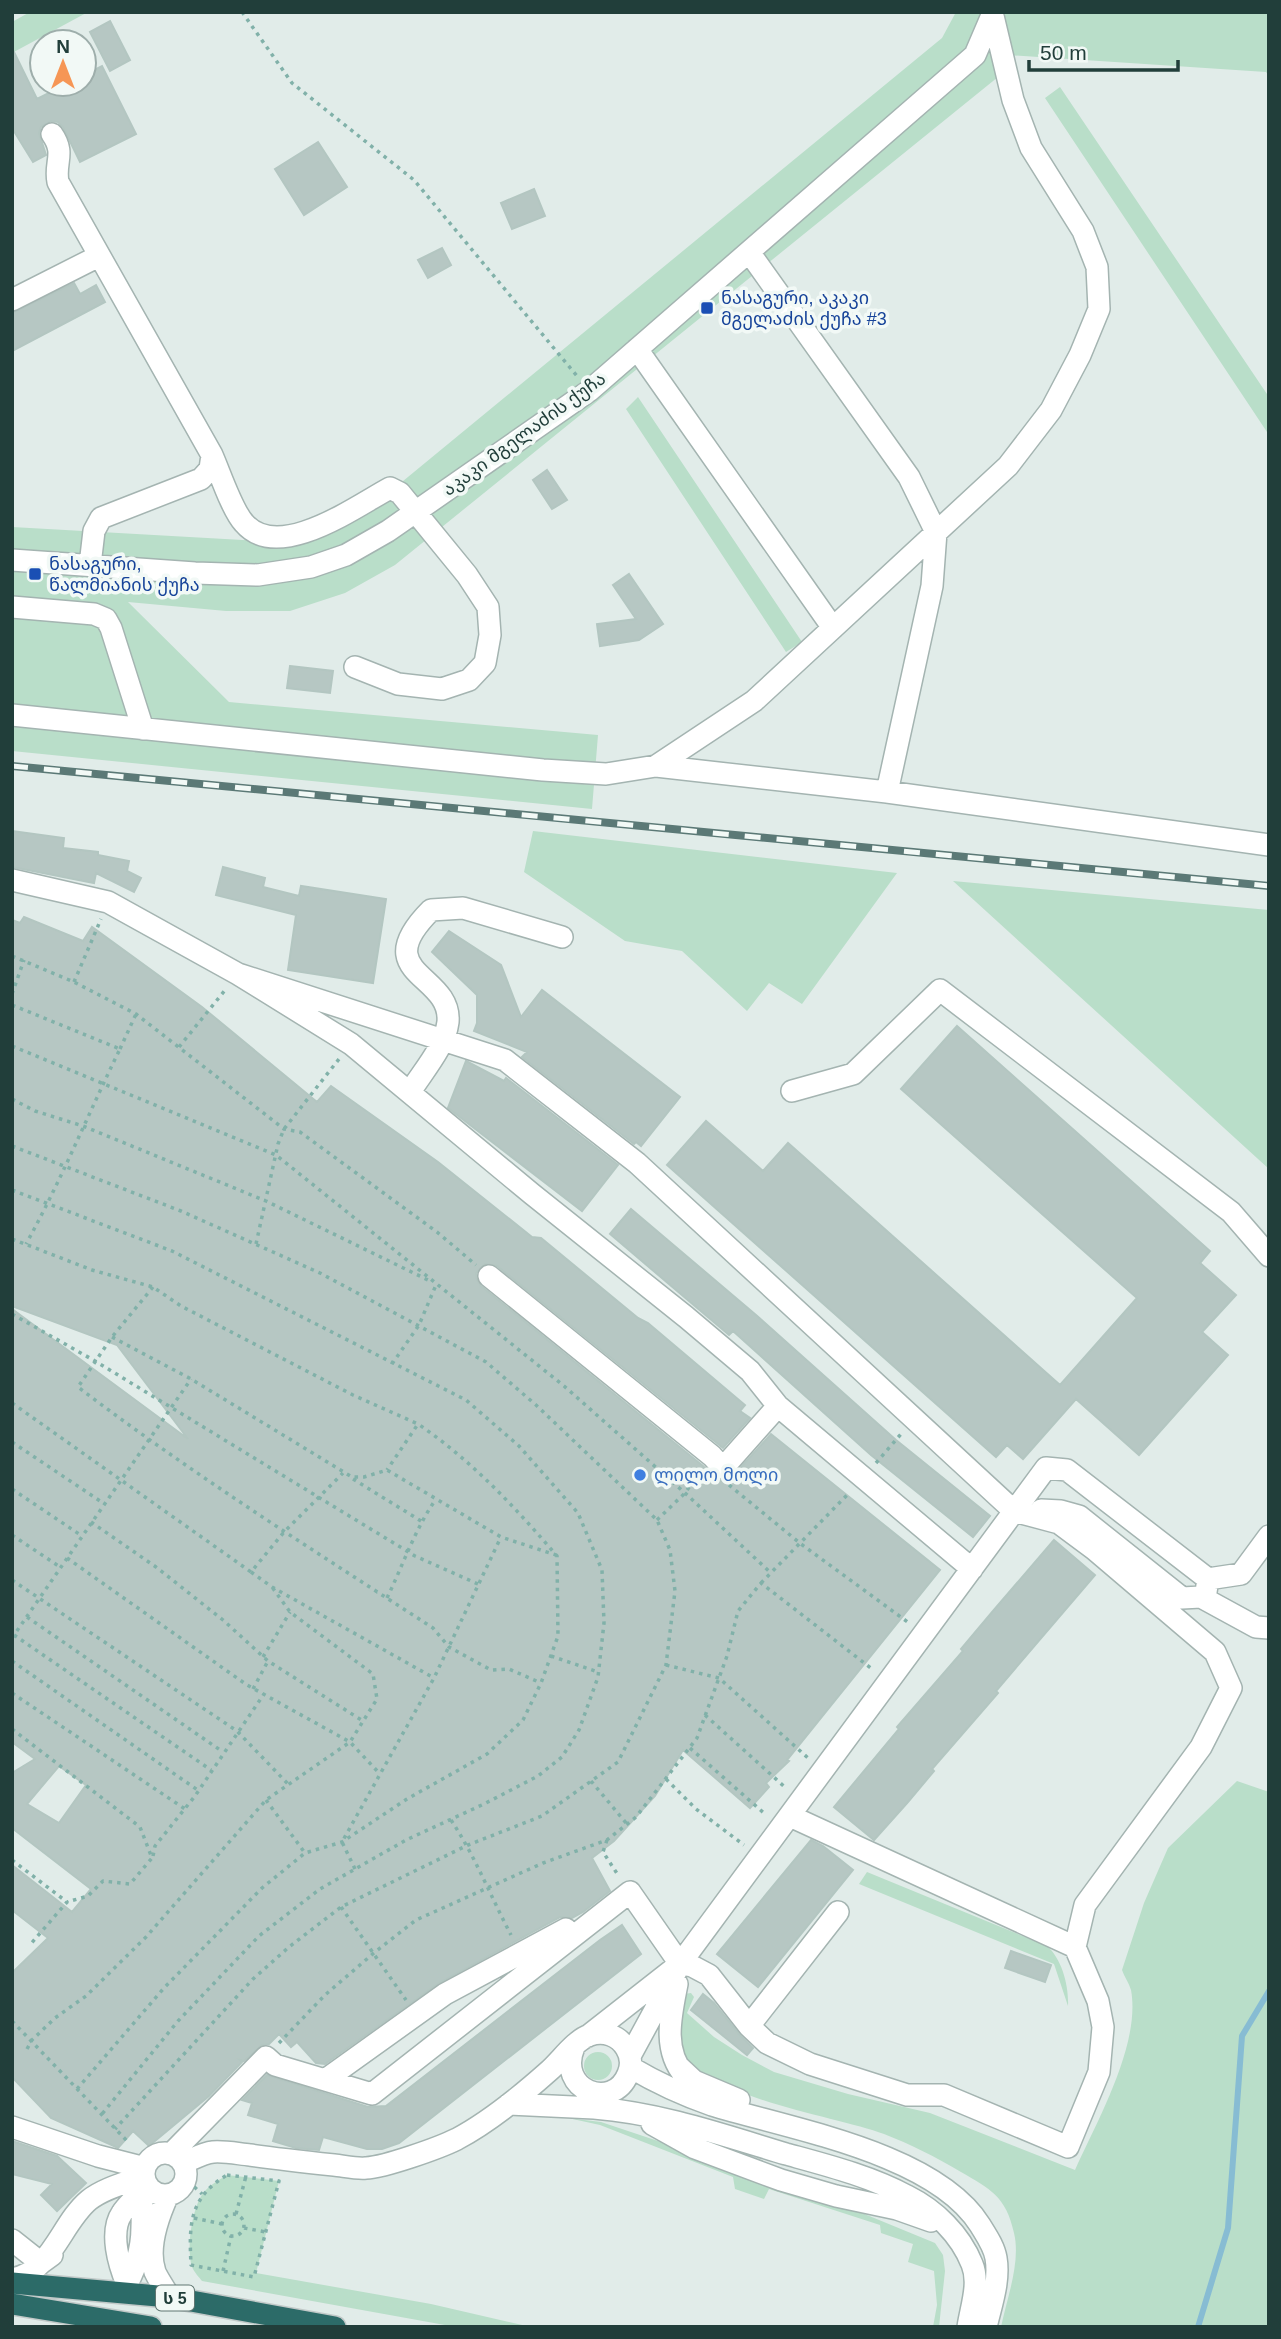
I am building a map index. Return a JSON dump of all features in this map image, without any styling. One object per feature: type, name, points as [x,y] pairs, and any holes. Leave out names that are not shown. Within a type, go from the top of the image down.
[{"type":"highway","name":"ს 5","points":[[12,2281],[124,2284],[335,2327]]},
{"type":"highway","name":"ს 5","points":[[12,2304],[151,2327]]},
{"type":"street","name":"აკაკი მგელაძის ქუჩა","points":[[12,560],[258,575],[312,567],[346,555],[388,531],[589,391],[975,55],[993,14]]},
{"type":"street","points":[[656,766],[754,701],[1007,466],[1051,410],[1080,355],[1099,309],[1097,267],[1083,231],[1031,148],[1013,100],[993,14]]},
{"type":"street","points":[[52,134],[58,142],[61,154],[56,174],[58,181],[212,455],[243,522],[258,536],[279,539],[312,530],[390,488],[400,493],[467,575],[488,607],[490,635],[485,663],[469,680],[442,689],[398,684],[355,667]]},
{"type":"street","points":[[749,252],[909,477],[936,532],[932,586],[887,792]]},
{"type":"street","points":[[12,300],[99,256]]},
{"type":"street","points":[[637,349],[833,628]]},
{"type":"street","points":[[90,565],[94,531],[101,518],[201,479],[210,469],[212,455]]},
{"type":"street","points":[[12,607],[94,614],[106,619],[142,729]]},
{"type":"street","points":[[12,715],[543,770],[606,774],[656,766],[887,792],[1269,845]]},
{"type":"street","points":[[12,880],[108,902],[239,974],[351,1044],[697,1326],[750,1371],[778,1406],[972,1569]]},
{"type":"street","points":[[410,1092],[444,1040],[447,1014],[442,997],[410,967],[406,948],[417,924],[431,910],[463,908],[562,937]]},
{"type":"street","points":[[167,2294],[152,2258],[159,2216],[177,2177],[213,2152],[366,2168],[456,2140],[509,2104],[581,2041],[680,1964],[692,1966],[709,1975],[749,2026],[767,2043],[810,2064],[907,2095],[944,2095],[1068,2147],[1099,2071],[1103,2027],[1098,2001],[1075,1947],[1085,1905],[1201,1747],[1231,1688],[1215,1652],[1094,1549],[1059,1523],[1014,1511],[637,1163],[505,1060],[239,974]]},
{"type":"street","points":[[792,1091],[853,1074],[940,990],[1231,1212],[1269,1256]]},
{"type":"street","points":[[489,1276],[718,1462],[778,1406]]},
{"type":"street","points":[[597,2101],[623,2083],[630,2061],[680,1964],[1046,1468],[1067,1470],[1204,1588],[1256,1627],[1269,1628]]},
{"type":"street","points":[[1014,1511],[1060,1511],[1079,1516],[1182,1598],[1241,1574],[1269,1536]]},
{"type":"street","points":[[790,1815],[1075,1947]]},
{"type":"street","points":[[12,2127],[98,2156],[142,2179],[149,2188],[161,2195],[266,2057],[275,2065],[372,2094],[630,1892],[680,1964],[670,2021],[671,2055],[710,2104]]},
{"type":"street","points":[[749,2026],[838,1912]]},
{"type":"street","points":[[325,2080],[444,1994],[558,1932],[596,1917]]},
{"type":"street","points":[[597,2101],[591,2092],[576,2082],[570,2065],[581,2041],[598,2033],[618,2039],[630,2061],[662,2086],[693,2104],[745,2126],[849,2156],[915,2171]]},
{"type":"street","points":[[678,2066],[694,2081],[737,2099],[845,2129],[880,2146],[940,2186],[974,2215],[988,2236],[996,2257],[997,2277],[986,2327]]},
{"type":"street","points":[[662,2086],[710,2104],[874,2152],[915,2171]]},
{"type":"street","points":[[509,2104],[597,2101],[690,2125],[873,2181],[907,2196],[936,2215],[954,2233],[972,2262],[976,2276],[968,2327]]},
{"type":"street","points":[[625,2110],[695,2148],[781,2180],[836,2196],[897,2209],[954,2233]]},
{"type":"street","points":[[124,2284],[136,2265],[142,2237],[142,2179],[159,2154],[177,2177]]},
{"type":"street","points":[[12,2281],[29,2273],[41,2263],[89,2200],[110,2188],[142,2179]]},
{"type":"street","points":[[12,2240],[41,2263]]},
{"type":"street","points":[[972,2262],[996,2257]]},
{"type":"street","points":[[85,2327],[106,2319]]},
{"type":"path","points":[[242,12],[292,83],[414,180],[589,391]]},
{"type":"path","points":[[74,982],[108,902]]},
{"type":"path","points":[[12,956],[74,982],[136,1014],[284,1129],[300,1132],[437,1232],[489,1276]]},
{"type":"path","points":[[12,994],[24,960]]},
{"type":"path","points":[[179,1047],[239,974]]},
{"type":"path","points":[[12,1005],[120,1049]]},
{"type":"path","points":[[26,1244],[47,1206],[136,1014]]},
{"type":"path","points":[[256,1244],[284,1129],[351,1044]]},
{"type":"path","points":[[12,1046],[276,1155],[564,1386],[771,1573]]},
{"type":"path","points":[[12,1099],[34,1111],[83,1126],[266,1201],[436,1284]]},
{"type":"path","points":[[12,1146],[181,1211],[320,1273],[486,1362],[536,1405],[657,1520],[670,1550],[675,1591],[666,1665],[618,1762],[542,1816],[468,1844],[341,1907],[289,1947],[254,1979],[115,2129]]},
{"type":"path","points":[[12,1191],[172,1251],[466,1400],[519,1446],[579,1513],[602,1570],[604,1623],[599,1672],[579,1730],[562,1757],[538,1776],[406,1840],[355,1868],[320,1889],[259,1936],[178,2021],[102,2114]]},
{"type":"path","points":[[12,1239],[92,1270],[153,1287],[181,1306],[328,1383],[418,1424],[443,1441],[485,1477],[557,1556],[558,1636],[541,1683],[523,1720],[488,1754],[407,1799],[342,1842],[305,1853],[262,1888],[174,1978],[78,2089]]},
{"type":"path","points":[[392,1364],[419,1325],[436,1284]]},
{"type":"path","points":[[153,1287],[78,1387],[148,1440],[433,1628],[449,1647],[491,1670],[509,1669],[541,1683]]},
{"type":"path","points":[[12,1314],[95,1361],[409,1552],[478,1584]]},
{"type":"path","points":[[113,1337],[191,1379],[421,1521]]},
{"type":"path","points":[[191,1379],[13,1637],[211,1770]]},
{"type":"path","points":[[12,1403],[272,1587],[434,1678]]},
{"type":"path","points":[[266,2057],[326,1995],[374,1952],[416,1920],[543,1863],[607,1840],[636,1816],[690,1748],[719,1678],[738,1611],[914,1419]]},
{"type":"path","points":[[352,1477],[364,1477],[387,1470],[418,1424]]},
{"type":"path","points":[[12,1442],[104,1503]]},
{"type":"path","points":[[657,1520],[718,1462],[723,1480],[801,1545],[924,1634]]},
{"type":"path","points":[[387,1470],[500,1537],[557,1556]]},
{"type":"path","points":[[251,1572],[284,1532],[343,1473]]},
{"type":"path","points":[[12,1489],[82,1536]]},
{"type":"path","points":[[387,1598],[421,1521],[436,1499]]},
{"type":"path","points":[[91,1522],[156,1567],[223,1620],[268,1661],[363,1721]]},
{"type":"path","points":[[12,1535],[60,1568]]},
{"type":"path","points":[[342,1842],[434,1678],[500,1537]]},
{"type":"path","points":[[67,1558],[254,1689],[350,1742],[380,1774]]},
{"type":"path","points":[[12,1580],[237,1731],[289,1785]]},
{"type":"path","points":[[761,1583],[888,1681]]},
{"type":"path","points":[[27,2049],[32,2040],[55,2018],[86,1996],[146,1937],[266,1800],[350,1742],[377,1699],[373,1674],[290,1612],[272,1587]]},
{"type":"path","points":[[263,1657],[290,1612]]},
{"type":"path","points":[[27,1617],[223,1752]]},
{"type":"path","points":[[12,1626],[18,1630]]},
{"type":"path","points":[[551,1656],[599,1672]]},
{"type":"path","points":[[12,1661],[198,1791]]},
{"type":"path","points":[[254,1689],[268,1661]]},
{"type":"path","points":[[666,1665],[719,1678],[822,1771]]},
{"type":"path","points":[[12,1693],[185,1809]]},
{"type":"path","points":[[29,1946],[67,1902],[88,1896],[103,1881],[130,1884],[152,1858],[155,1846],[198,1791],[264,1694]]},
{"type":"path","points":[[705,1715],[790,1815]]},
{"type":"path","points":[[12,1729],[140,1827],[152,1858]]},
{"type":"path","points":[[690,1748],[790,1815]]},
{"type":"path","points":[[666,1779],[696,1809],[759,1857]]},
{"type":"path","points":[[591,1781],[627,1824]]},
{"type":"path","points":[[266,1800],[305,1853]]},
{"type":"path","points":[[452,1819],[468,1844],[486,1887],[520,1952]]},
{"type":"path","points":[[607,1840],[603,1852],[630,1892]]},
{"type":"path","points":[[342,1842],[355,1868]]},
{"type":"path","points":[[12,1860],[67,1902]]},
{"type":"path","points":[[341,1907],[415,2015]]},
{"type":"path","points":[[12,2021],[115,2129],[142,2179]]},
{"type":"path","points":[[227,2175],[246,2176],[279,2181],[254,2277],[191,2265],[190,2240],[202,2194],[227,2175]]},
{"type":"path","points":[[236,2214],[246,2176]]},
{"type":"path","points":[[177,2177],[202,2194]]},
{"type":"path","points":[[236,2214],[242,2218],[244,2228],[241,2234],[231,2236],[225,2233],[222,2224],[226,2217],[236,2214]]},
{"type":"path","points":[[194,2218],[222,2224]]},
{"type":"path","points":[[244,2228],[266,2232]]},
{"type":"path","points":[[223,2271],[231,2236]]},
{"type":"green space","points":[[30,12],[88,12],[58,28],[28,28],[28,44],[12,53],[12,22]]},
{"type":"green space","points":[[956,12],[1269,12],[1269,76],[1266,72],[1007,55],[998,77],[395,565],[345,593],[290,611],[226,611],[128,602],[229,702],[598,735],[592,809],[12,751],[12,527],[280,542],[397,486],[942,38]]},
{"type":"green space","points":[[1060,87],[1269,397],[1269,435],[1045,98]]},
{"type":"green space","points":[[638,397],[802,642],[786,652],[626,409]]},
{"type":"green space","points":[[533,831],[897,873],[802,1004],[769,983],[747,1011],[682,951],[625,941],[524,872]]},
{"type":"green space","points":[[953,881],[1269,910],[1269,1169]]},
{"type":"green space","points":[[1237,1781],[1269,1792],[1269,2327],[1001,2327],[1015,2268],[1016,2244],[1011,2220],[995,2195],[952,2166],[894,2138],[773,2103],[716,2081],[694,2067],[681,2050],[677,2036],[678,2022],[684,1994],[691,1993],[694,1997],[687,2013],[714,2037],[774,2072],[848,2094],[930,2113],[1075,2170],[1115,2082],[1130,2034],[1131,1990],[1122,1970],[1144,1903],[1168,1848]]},
{"type":"green space","points":[[867,1872],[1047,1946],[1064,1973],[1068,2006],[1054,1964],[859,1884]]},
{"type":"green space","points":[[598,2052],[608,2056],[612,2066],[608,2076],[598,2080],[588,2076],[584,2066],[588,2056]]},
{"type":"green space","points":[[568,2118],[601,2122],[667,2144],[862,2213],[935,2243],[943,2255],[945,2271],[939,2327],[933,2327],[937,2305],[934,2271],[908,2262],[913,2244],[881,2233],[880,2225],[769,2189],[764,2199],[735,2189],[733,2177],[600,2125]]},
{"type":"green space","points":[[227,2175],[279,2181],[256,2273],[431,2304],[531,2327],[456,2327],[202,2281],[193,2269],[190,2259],[193,2217],[204,2192]]},
{"type":"building","points":[[110,21],[130,60],[110,71],[98,48],[97,28]]},
{"type":"building","points":[[12,48],[28,81],[28,98],[98,98],[98,68],[102,66],[136,134],[80,162],[63,127],[58,122],[51,121],[41,127],[39,133],[46,155],[33,162],[12,128]]},
{"type":"building","points":[[318,142],[347,187],[304,215],[275,169]]},
{"type":"building","points":[[534,189],[545,216],[512,229],[501,203]]},
{"type":"building","points":[[442,248],[451,265],[428,278],[418,260]]},
{"type":"building","points":[[74,283],[80,294],[96,285],[105,302],[12,351],[12,313]]},
{"type":"building","points":[[547,470],[567,500],[552,509],[533,480]]},
{"type":"building","points":[[629,574],[663,624],[639,640],[600,646],[597,624],[636,619],[613,585]]},
{"type":"building","points":[[290,666],[333,671],[330,693],[287,688]]},
{"type":"building","points":[[12,831],[64,838],[63,848],[98,852],[98,855],[129,861],[127,871],[141,878],[134,892],[96,873],[94,883],[12,867]]},
{"type":"building","points":[[223,867],[265,878],[263,887],[299,896],[301,886],[386,899],[373,983],[288,970],[296,915],[216,895]]},
{"type":"building","points":[[24,917],[83,941],[92,927],[202,1007],[317,1102],[331,1086],[438,1162],[532,1237],[541,1238],[638,1318],[648,1323],[745,1405],[740,1411],[750,1418],[723,1448],[497,1266],[485,1264],[476,1273],[481,1286],[714,1477],[720,1481],[732,1477],[771,1434],[940,1570],[787,1760],[789,1761],[766,1783],[769,1787],[750,1808],[683,1750],[655,1796],[614,1841],[592,1858],[610,1891],[583,1912],[572,1918],[560,1917],[439,1983],[325,2064],[316,2063],[297,2042],[291,2047],[279,2034],[244,2061],[240,2060],[242,2062],[209,2096],[149,2146],[133,2131],[118,2148],[51,2118],[12,2077],[12,1973],[48,1938],[12,1910],[12,1865],[72,1912],[91,1889],[12,1828],[12,1773],[35,1759],[12,1742],[12,1309],[188,1439],[117,1345],[12,1306],[12,920],[20,923]],"holes":[[[59,1766],[86,1785],[59,1823],[27,1804]]]},
{"type":"building","points":[[449,931],[501,965],[521,1017],[542,990],[680,1097],[641,1146],[636,1142],[634,1144],[522,1057],[527,1052],[474,1031],[477,1023],[477,995],[432,952]]},
{"type":"building","points":[[957,1026],[1210,1251],[1200,1263],[1236,1295],[1202,1332],[1228,1355],[1139,1455],[1076,1399],[1023,1459],[1007,1445],[996,1457],[667,1165],[706,1121],[763,1171],[788,1143],[1060,1385],[1137,1298],[901,1089]]},
{"type":"building","points":[[466,1061],[504,1081],[506,1078],[618,1165],[582,1211],[448,1108]]},
{"type":"building","points":[[631,1209],[756,1315],[896,1440],[990,1516],[973,1537],[871,1455],[733,1331],[729,1335],[610,1234]]},
{"type":"building","points":[[1054,1540],[1095,1575],[874,1840],[834,1807],[899,1729],[897,1727],[963,1651],[961,1649]]},
{"type":"building","points":[[811,1840],[853,1870],[758,1987],[717,1954]]},
{"type":"building","points":[[622,1925],[641,1954],[399,2143],[382,2149],[367,2149],[323,2137],[319,2150],[296,2148],[273,2141],[278,2124],[248,2115],[252,2103],[242,2100],[267,2075],[368,2107],[386,2106]]},
{"type":"building","points":[[1011,1951],[1051,1965],[1045,1982],[1005,1968]]},
{"type":"building","points":[[703,1994],[753,2048],[747,2055],[691,2010]]},
{"type":"building","points":[[12,2141],[57,2156],[86,2183],[57,2211],[41,2195],[52,2184],[12,2174]]},
{"type":"waterway","points":[[1198,2327],[1228,2228],[1242,2036],[1269,1991]]},
{"type":"railway","points":[[12,766],[1269,886]]},
{"type":"place","name":"ნასაგური, აკაკი მგელაძის ქუჩა #3","points":[[707,308]]},
{"type":"place","name":"ნასაგური, წალმიანის ქუჩა","points":[[35,574]]},
{"type":"place","name":"ლილო მოლი","points":[[640,1475]]}]
